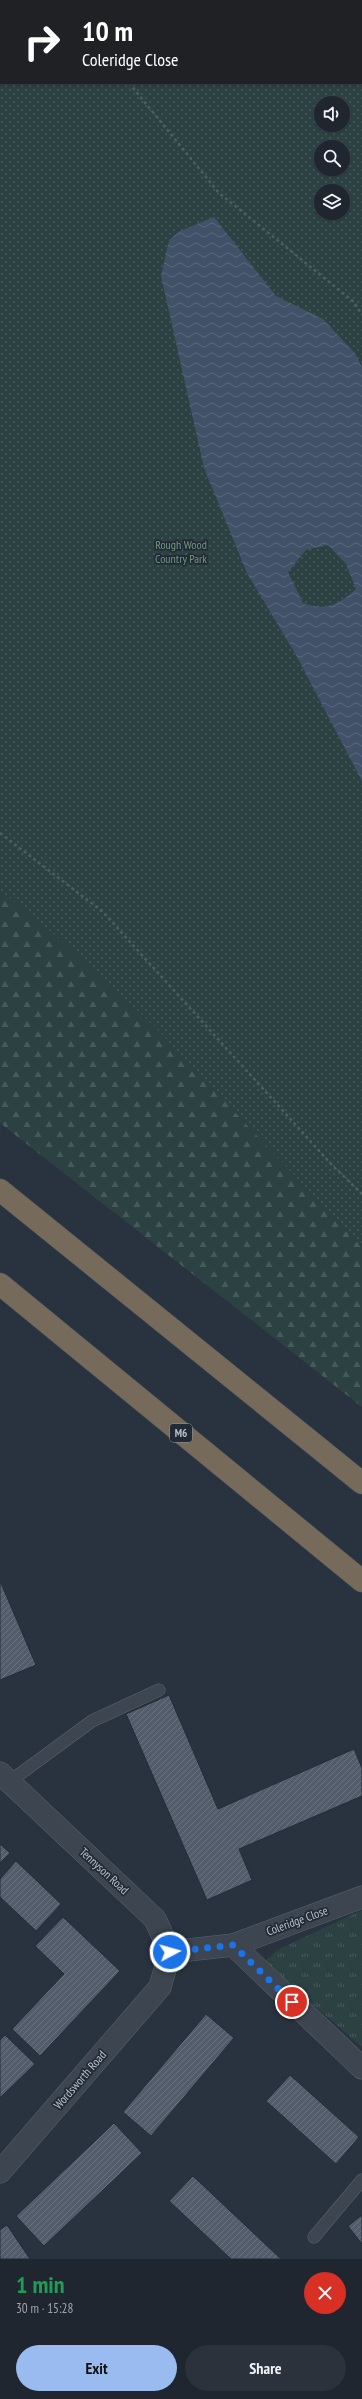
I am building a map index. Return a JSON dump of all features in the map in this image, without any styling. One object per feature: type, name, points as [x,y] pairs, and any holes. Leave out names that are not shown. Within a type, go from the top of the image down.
[{"type":"highway","points":[[0,1190],[362,1483]]},
{"type":"highway","name":"M6","points":[[0,1284],[362,1581]]},
{"type":"street","name":"Tennyson Road","points":[[5,1778],[155,1919],[170,1952]]},
{"type":"street","name":"Coleridge Close","points":[[170,1952],[233,1945],[362,1897]]},
{"type":"street","points":[[233,1945],[362,2068]]},
{"type":"street","name":"Wordsworth Road","points":[[0,2172],[160,1987],[170,1952]]},
{"type":"lane","points":[[5,1778],[92,1721],[159,1690]]},
{"type":"lane","points":[[314,2237],[362,2180]]},
{"type":"path","points":[[131,84],[219,193],[354,302],[362,315]]},
{"type":"path","points":[[0,833],[103,912],[331,1164],[362,1194]]},
{"type":"green space","name":"Rough Wood Country Park","points":[[0,84],[362,84],[362,1247],[154,1026],[68,946],[0,890]]},
{"type":"green space","points":[[0,890],[68,946],[154,1026],[362,1247],[362,1407],[0,1123]]},
{"type":"green space","points":[[362,1911],[362,2047],[264,1962],[277,1950]]},
{"type":"water","points":[[214,217],[276,296],[323,319],[355,353],[362,367],[362,781],[296,655],[247,573],[204,468],[161,276],[169,240],[180,231]],"holes":[[[328,545],[346,564],[356,589],[344,599],[332,605],[319,607],[303,603],[288,572],[306,550]]]},
{"type":"building","points":[[0,1581],[36,1665],[0,1680]]},
{"type":"building","points":[[169,1695],[218,1809],[354,1749],[362,1768],[362,1796],[239,1849],[252,1880],[207,1900],[126,1714]]},
{"type":"building","points":[[0,1844],[10,1853],[0,1863]]},
{"type":"building","points":[[16,1861],[61,1904],[36,1931],[0,1897],[0,1879]]},
{"type":"building","points":[[63,1917],[120,1971],[40,2056],[12,2029],[64,1974],[35,1946]]},
{"type":"building","points":[[206,2014],[234,2038],[151,2136],[123,2112]]},
{"type":"building","points":[[5,2035],[35,2064],[0,2098],[0,2040]]},
{"type":"building","points":[[290,2075],[359,2137],[336,2164],[266,2101]]},
{"type":"building","points":[[114,2123],[142,2153],[44,2246],[16,2216]]},
{"type":"building","points":[[193,2176],[281,2259],[231,2259],[169,2201]]},
{"type":"building","points":[[362,2215],[362,2244],[348,2226]]},
{"type":"building","points":[[7,2225],[30,2259],[0,2259],[0,2230]]},
{"type":"route","points":[[170,1952],[233,1945],[292,2002]]}]
